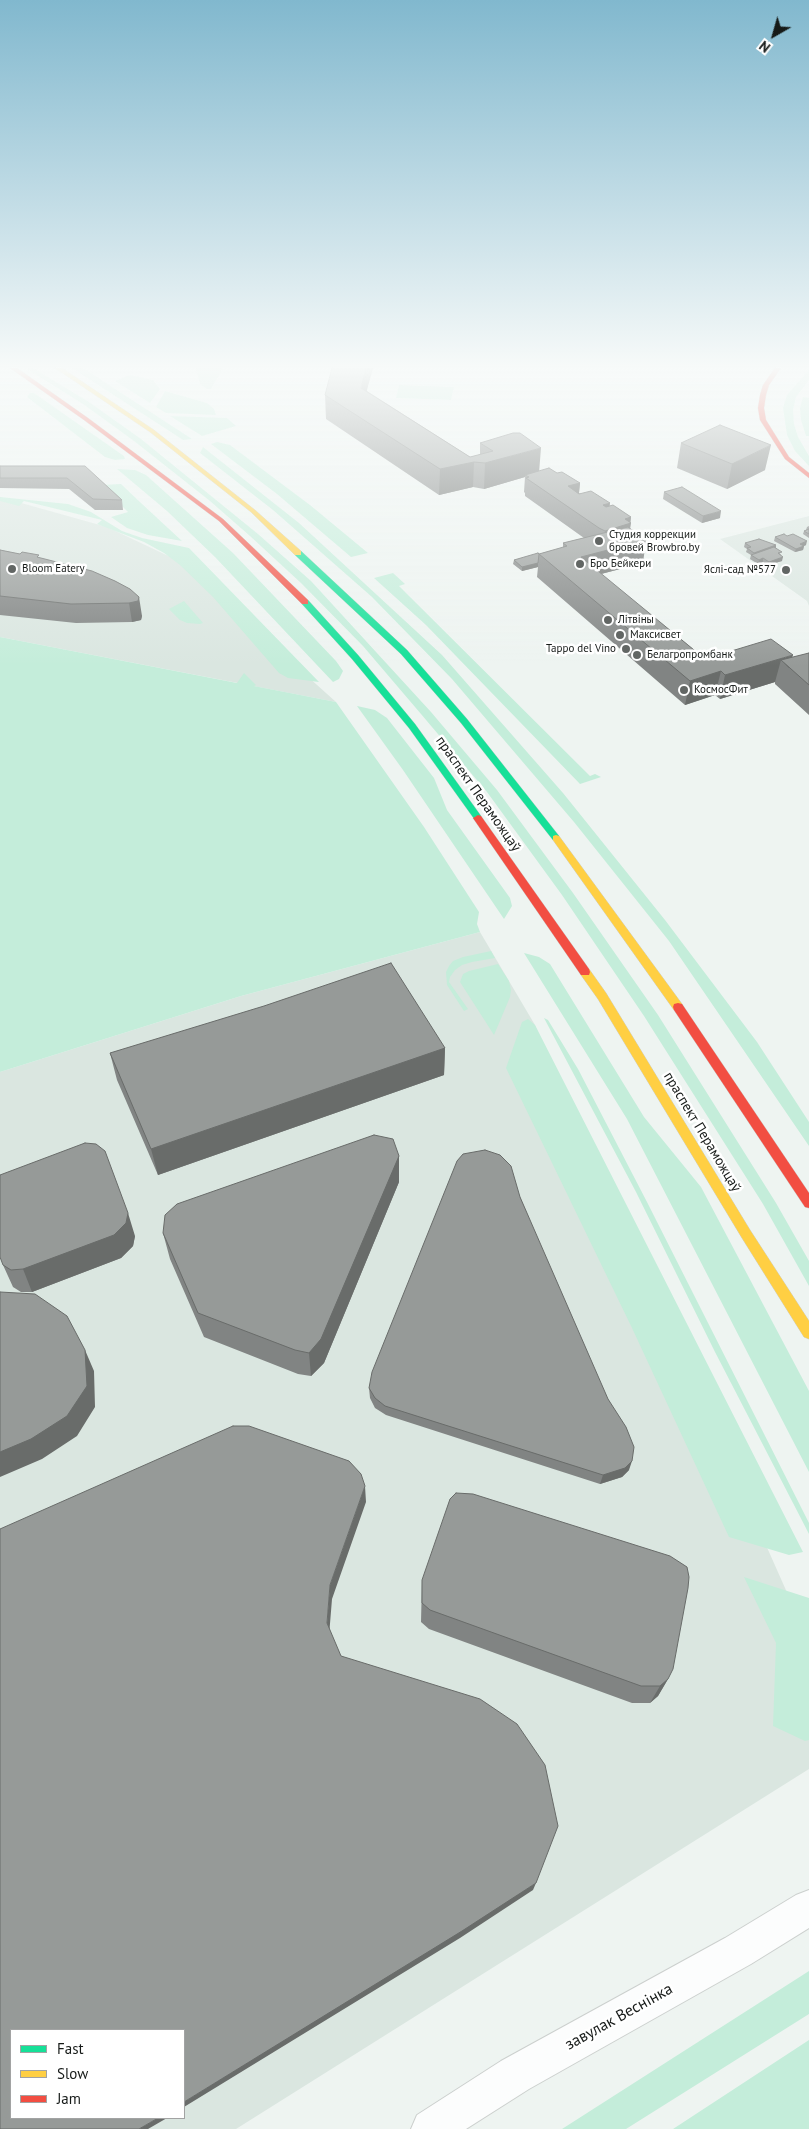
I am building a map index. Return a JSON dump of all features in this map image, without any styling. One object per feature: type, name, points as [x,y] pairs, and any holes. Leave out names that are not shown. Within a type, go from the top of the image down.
[{"type":"main road","name":"праспект Пераможцаў","points":[[151,467],[221,520],[298,594],[355,657],[412,726],[602,996],[746,1234],[809,1333]]},
{"type":"main road","points":[[200,467],[246,505],[404,652],[464,721],[543,821],[657,976],[809,1203]]},
{"type":"main road","points":[[798,467],[809,476]]},
{"type":"street","name":"завулак Веснінка","points":[[431,2129],[515,2075],[738,1951],[809,1908]]},
{"type":"shaded area","points":[[0,497],[107,527],[179,561],[336,702],[0,637]]},
{"type":"shaded area","name":"Яслі-сад №577","points":[[809,516],[809,606],[807,601],[720,539]]},
{"type":"shaded area","points":[[480,932],[535,1025],[809,1642],[809,1769],[236,2129],[0,2129],[0,1072],[241,996]]},
{"type":"green space","points":[[167,467],[176,467],[258,534],[311,581],[431,712],[497,790],[573,893],[658,1015],[776,1203],[809,1261],[809,1286],[763,1204],[644,1016],[562,895],[487,792],[363,646],[301,583],[210,501]]},
{"type":"green space","points":[[218,467],[229,467],[299,523],[442,655],[563,793],[665,920],[757,1042],[809,1122],[809,1146],[669,941],[574,822],[452,679],[372,597],[273,510]]},
{"type":"green space","points":[[242,467],[260,467],[310,505],[368,553],[351,557],[277,494]]},
{"type":"green space","points":[[117,469],[135,470],[146,475],[233,553],[336,661],[343,671],[339,679],[333,682],[215,557],[167,511]]},
{"type":"green space","points":[[121,484],[182,541],[148,535],[127,528],[111,517],[128,512],[101,485]]},
{"type":"green space","points":[[0,497],[68,504],[91,512],[122,531],[142,538],[189,548],[319,682],[288,678],[279,673],[213,597],[180,565],[164,553],[144,542],[97,524],[102,520],[24,501],[19,506],[0,501]]},
{"type":"green space","points":[[393,573],[405,584],[399,586],[590,776],[595,774],[601,777],[580,784],[426,625],[374,578]]},
{"type":"green space","points":[[184,601],[203,623],[187,623],[180,620],[169,609]]},
{"type":"green space","points":[[0,637],[237,683],[244,673],[256,685],[254,686],[336,702],[424,827],[479,912],[477,924],[480,932],[241,996],[0,1072]]},
{"type":"green space","points":[[357,706],[375,710],[387,718],[434,778],[447,810],[510,898],[512,906],[504,919],[403,770]]},
{"type":"green space","points":[[491,951],[495,958],[462,965],[450,977],[449,982],[468,1009],[464,1011],[447,985],[446,972],[453,961]]},
{"type":"green space","points":[[524,953],[539,957],[550,964],[644,1117],[701,1187],[809,1391],[809,1472],[627,1119]]},
{"type":"green space","points":[[498,964],[509,981],[511,990],[510,997],[494,1035],[460,982],[463,974],[469,971]]},
{"type":"green space","points":[[544,1018],[548,1020],[578,1069],[647,1202],[809,1523],[809,1534],[715,1352],[636,1192]]},
{"type":"green space","points":[[528,1019],[535,1025],[803,1552],[789,1555],[729,1537],[632,1328],[506,1068],[522,1022]]},
{"type":"green space","points":[[744,1577],[809,1598],[809,1740],[805,1741],[773,1726],[776,1643]]},
{"type":"green space","points":[[809,1971],[809,2014],[626,2129],[562,2129]]},
{"type":"green space","points":[[809,2040],[809,2129],[673,2129]]},
{"type":"building","points":[[0,467],[86,467],[122,500],[93,499],[67,478],[0,478]]},
{"type":"building","points":[[549,468],[557,473],[562,472],[580,483],[568,486],[579,494],[591,491],[610,503],[603,505],[606,507],[613,505],[631,517],[625,519],[631,523],[605,531],[526,478],[529,477],[525,475]]},
{"type":"building","points":[[682,487],[721,511],[703,516],[664,492]]},
{"type":"building","points":[[628,527],[646,540],[581,557],[705,659],[771,639],[793,655],[725,675],[721,671],[690,681],[539,554],[567,546],[563,543]]},
{"type":"building","points":[[784,534],[787,536],[793,534],[807,541],[800,544],[804,546],[796,549],[775,537]]},
{"type":"building","points":[[759,539],[776,545],[754,553],[747,548],[751,547],[745,543]]},
{"type":"building","points":[[774,547],[782,552],[778,553],[783,557],[769,562],[763,558],[759,560],[751,555]]},
{"type":"building","points":[[0,550],[39,555],[37,557],[92,571],[130,589],[139,597],[138,601],[129,603],[71,604],[0,596]]},
{"type":"building","points":[[538,553],[538,563],[522,567],[514,560]]},
{"type":"building","points":[[809,653],[809,685],[781,660]]},
{"type":"building","points":[[391,963],[445,1048],[151,1149],[110,1053],[264,1006]]},
{"type":"building","points":[[374,1135],[393,1139],[399,1156],[321,1339],[309,1353],[295,1350],[198,1313],[163,1233],[165,1215],[177,1204]]},
{"type":"building","points":[[85,1143],[96,1144],[105,1151],[128,1213],[126,1223],[114,1235],[23,1269],[11,1270],[3,1265],[0,1257],[0,1175]]},
{"type":"building","points":[[485,1150],[500,1155],[511,1166],[520,1197],[608,1399],[626,1427],[634,1447],[632,1461],[625,1468],[603,1475],[385,1406],[375,1398],[369,1388],[372,1372],[457,1161],[463,1154]]},
{"type":"building","points":[[0,1292],[35,1294],[67,1316],[85,1350],[87,1386],[67,1416],[31,1439],[0,1452]]},
{"type":"building","points":[[233,1426],[249,1426],[349,1461],[361,1474],[365,1486],[330,1585],[327,1623],[341,1656],[480,1699],[517,1724],[545,1765],[558,1826],[536,1883],[462,1931],[185,2101],[185,2029],[10,2029],[10,2119],[156,2119],[139,2129],[0,2129],[0,1529]]},
{"type":"building","points":[[456,1493],[473,1494],[670,1556],[687,1567],[689,1577],[688,1588],[673,1669],[668,1679],[660,1686],[641,1686],[430,1610],[422,1603],[422,1580],[450,1499]]},
{"type":"traffic: fast","points":[[298,553],[404,652],[464,721],[556,838]]},
{"type":"traffic: fast","points":[[305,602],[355,657],[412,726],[478,818]]},
{"type":"traffic: slow","points":[[198,467],[253,511],[298,553]]},
{"type":"traffic: slow","points":[[556,838],[678,1007]]},
{"type":"traffic: slow","points":[[585,972],[602,996],[746,1234],[809,1333]]},
{"type":"traffic: jam","points":[[151,467],[221,520],[305,602]]},
{"type":"traffic: jam","points":[[798,467],[809,476]]},
{"type":"traffic: jam","points":[[478,818],[585,972]]},
{"type":"traffic: jam","points":[[678,1007],[809,1203]]},
{"type":"place","name":"Студия коррекции бровей Browbro.by","points":[[599,541]]},
{"type":"place","name":"Бро Бейкери","points":[[580,564]]},
{"type":"place","name":"Bloom Eatery","points":[[12,569]]},
{"type":"place","name":"Яслі-сад №577","points":[[786,570]]},
{"type":"place","name":"Літвіны","points":[[608,620]]},
{"type":"place","name":"Максисвет","points":[[620,635]]},
{"type":"place","name":"Tappo del Vino","points":[[626,649]]},
{"type":"place","name":"Белагропромбанк","points":[[637,655]]},
{"type":"place","name":"КосмосФит","points":[[684,690]]}]
